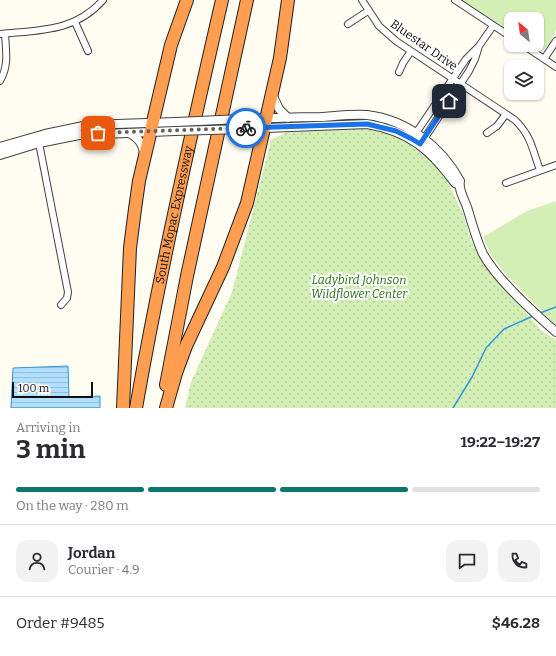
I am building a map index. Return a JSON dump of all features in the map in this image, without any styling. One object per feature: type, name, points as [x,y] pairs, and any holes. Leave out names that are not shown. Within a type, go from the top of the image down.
[{"type":"highway","points":[[123,408],[130,248],[139,181],[153,127],[171,45],[187,0]]},
{"type":"highway","name":"South Mopac Expressway","points":[[136,408],[148,338],[222,0]]},
{"type":"highway","name":"South Mopac Expressway","points":[[162,408],[187,276],[247,0]]},
{"type":"highway","points":[[166,408],[176,373],[186,346],[222,267],[247,203],[280,58],[288,0]]},
{"type":"street","points":[[0,81],[4,73],[7,58],[2,34],[56,28],[75,22],[93,11],[103,0]]},
{"type":"street","name":"Bluestar Drive","points":[[362,0],[374,20],[385,32],[452,79],[515,120],[528,134],[540,170]]},
{"type":"street","points":[[455,0],[504,33]]},
{"type":"street","points":[[348,24],[368,11]]},
{"type":"street","points":[[75,22],[88,51]]},
{"type":"street","points":[[414,136],[452,79],[493,26]]},
{"type":"street","points":[[544,59],[556,41]]},
{"type":"street","points":[[422,142],[475,60],[479,46]]},
{"type":"street","points":[[399,72],[411,51]]},
{"type":"street","points":[[534,52],[556,67]]},
{"type":"street","points":[[272,92],[279,109],[288,118]]},
{"type":"street","points":[[487,133],[497,126],[506,114]]},
{"type":"street","points":[[0,147],[45,134],[88,125],[153,127],[175,131],[243,128],[288,118],[366,115],[389,120],[402,125],[422,142],[459,186],[483,254],[498,275],[532,311],[556,332]]},
{"type":"street","points":[[0,155],[40,142],[88,134],[130,133],[176,122],[242,119],[265,123],[367,124],[414,136]]},
{"type":"street","points":[[130,133],[137,137],[143,146],[144,161]]},
{"type":"street","points":[[40,142],[68,292],[67,298],[61,305]]},
{"type":"street","points":[[506,183],[556,164]]},
{"type":"green space","points":[[462,0],[556,0],[556,28],[549,45],[544,49],[544,12],[504,12],[504,27]]},
{"type":"green space","name":"Ladybird Johnson Wildflower Center","points":[[372,128],[404,140],[426,156],[445,176],[464,216],[469,235],[481,261],[541,330],[556,340],[556,408],[185,408],[191,382],[232,292],[271,140],[287,132]]},
{"type":"green space","points":[[556,201],[556,326],[507,276],[491,255],[483,237],[527,211]]},
{"type":"water","points":[[68,366],[69,397],[100,396],[100,408],[11,408],[13,368]]},
{"type":"waterway","points":[[540,313],[556,307]]},
{"type":"waterway","points":[[453,408],[472,377],[486,348],[504,329],[533,316]]},
{"type":"way so far","points":[[98,133],[246,128]]},
{"type":"route","points":[[246,128],[367,124],[381,126],[396,131],[420,144],[449,101]]}]
